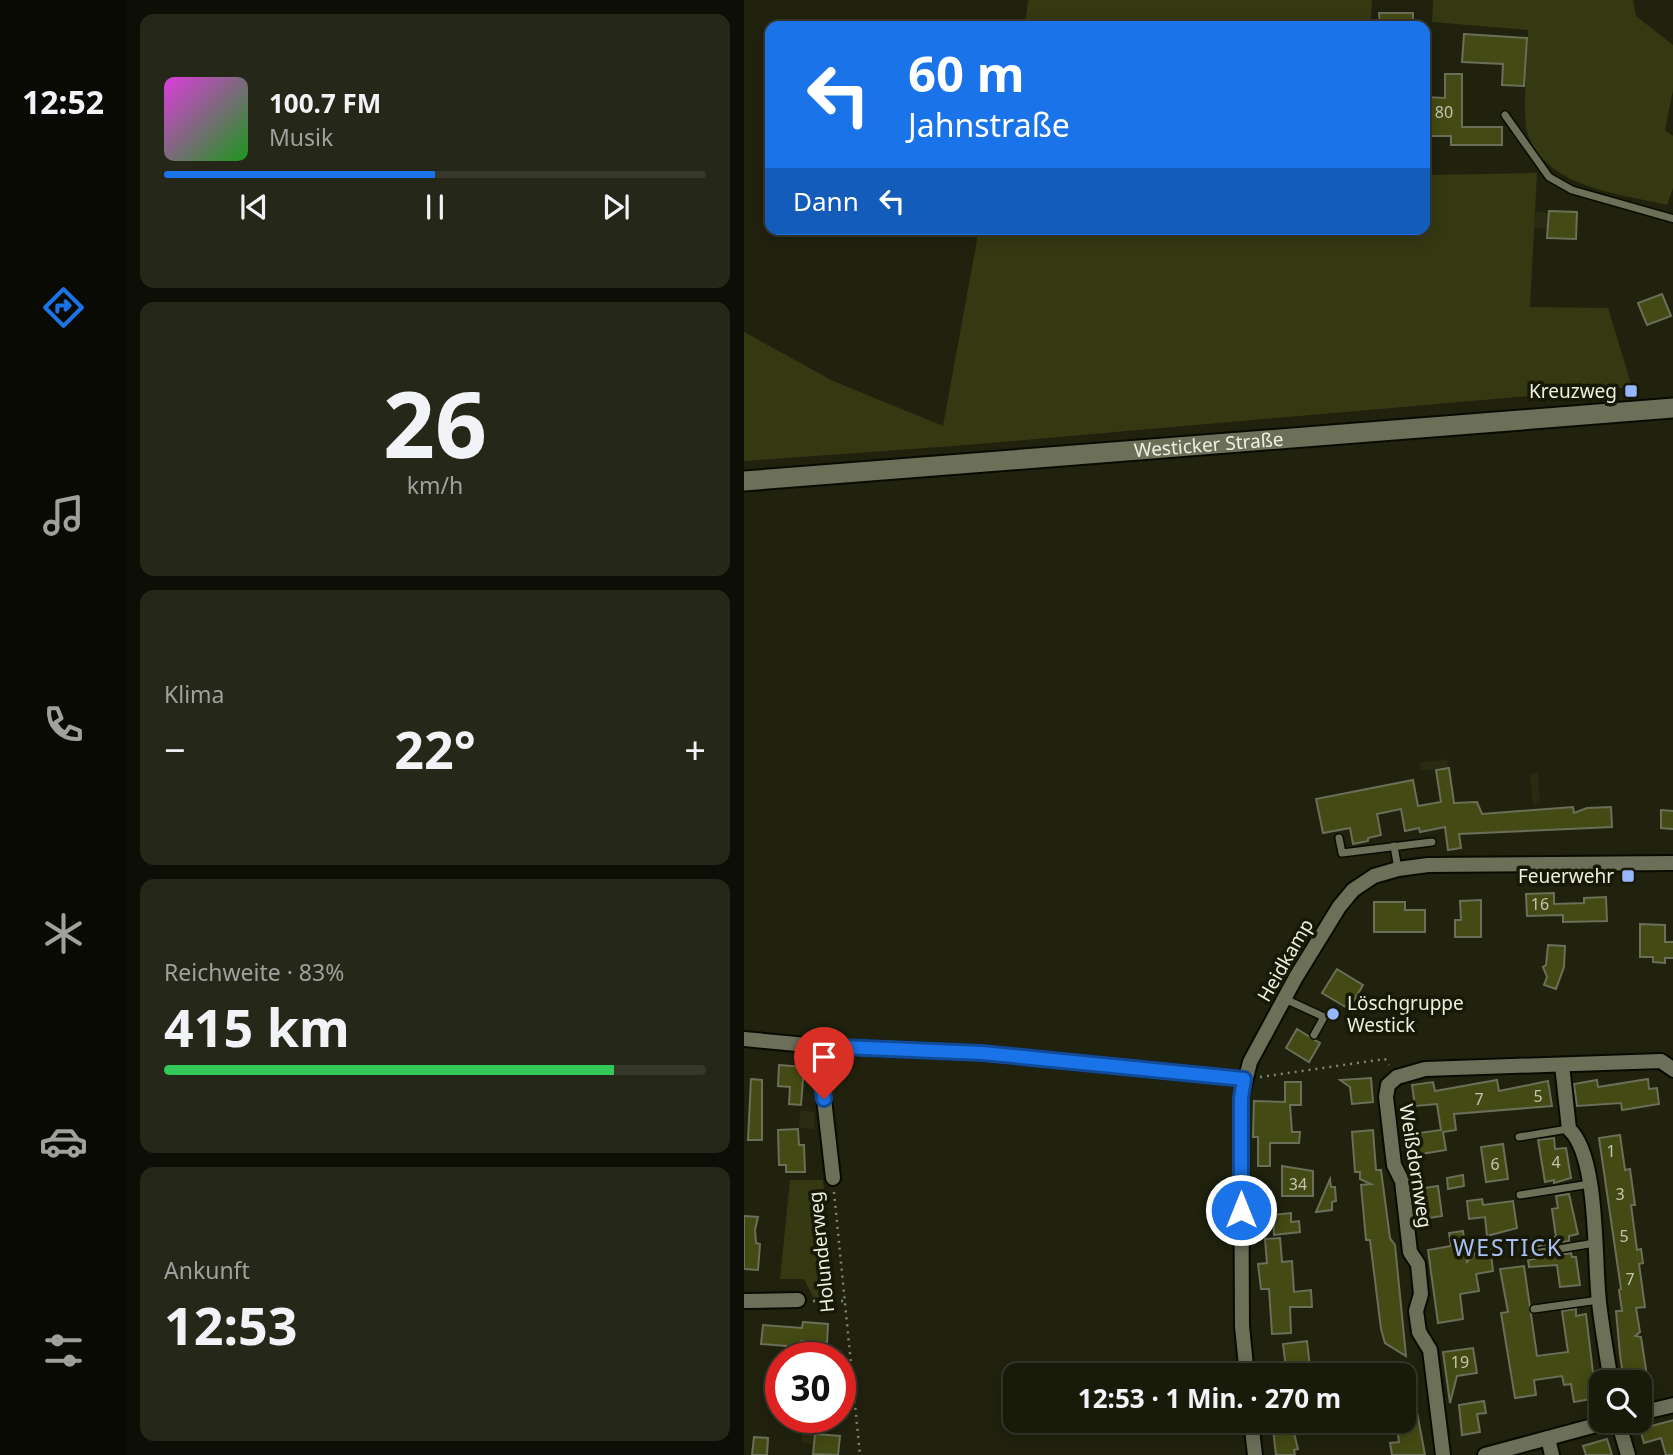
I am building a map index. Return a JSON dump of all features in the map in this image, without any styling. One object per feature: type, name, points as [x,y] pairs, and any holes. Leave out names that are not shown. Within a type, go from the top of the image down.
[{"type":"street","name":"Westicker Straße","points":[[744,481],[1673,408]]},
{"type":"street","name":"Heidkamp","points":[[1246,1363],[1240,1250],[1241,1098],[1244,1079],[1284,999],[1339,907],[1353,890],[1375,876],[1398,869],[1428,865],[1673,863]]},
{"type":"street","points":[[744,1039],[818,1046],[982,1053],[1244,1079]]},
{"type":"street","name":"Holunderweg","points":[[818,1046],[833,1178]]},
{"type":"street","points":[[1397,1076],[1425,1069],[1661,1061],[1673,1070]]},
{"type":"street","points":[[1562,1065],[1569,1129],[1579,1138],[1590,1184],[1599,1300],[1609,1370]]},
{"type":"street","name":"Weißdornweg","points":[[1397,1076],[1388,1085],[1386,1097],[1394,1165],[1402,1181],[1410,1252],[1418,1264],[1421,1294],[1416,1311],[1419,1332],[1430,1350],[1443,1455]]},
{"type":"street","points":[[744,1301],[798,1300]]},
{"type":"street","points":[[1652,1410],[1673,1405]]},
{"type":"street","points":[[1485,1455],[1589,1427]]},
{"type":"street","points":[[1252,1433],[1255,1455]]},
{"type":"street","points":[[1622,1433],[1628,1455]]},
{"type":"street","points":[[1548,1438],[1552,1455]]},
{"type":"lane","points":[[1505,115],[1549,177],[1572,190],[1673,219]]},
{"type":"lane","points":[[1339,838],[1341,853],[1432,842]]},
{"type":"lane","points":[[1394,846],[1398,869]]},
{"type":"lane","points":[[1284,999],[1324,1017],[1314,1035]]},
{"type":"lane","points":[[1519,1137],[1569,1129]]},
{"type":"lane","points":[[1520,1195],[1590,1184]]},
{"type":"lane","points":[[1528,1254],[1595,1243]]},
{"type":"lane","points":[[1534,1309],[1599,1300]]},
{"type":"path","points":[[1244,1079],[1385,1059],[1397,1076]]},
{"type":"path","name":"Holunderweg","points":[[833,1178],[860,1455]]},
{"type":"path","points":[[798,1300],[845,1301]]},
{"type":"shaded area","points":[[1028,0],[1372,0],[1371,21],[1026,21]]},
{"type":"shaded area","points":[[1433,0],[1633,0],[1636,16],[1673,45],[1673,90],[1665,130],[1673,136],[1673,188],[1667,205],[1585,185],[1566,177],[1550,165],[1536,151],[1527,132],[1525,98],[1528,30],[1432,22]]},
{"type":"shaded area","points":[[1537,173],[1530,307],[1608,308],[1632,387],[966,445],[744,461],[744,332],[833,381],[943,426],[978,235],[1430,235],[1430,175]]},
{"type":"shaded area","points":[[1535,212],[1549,213],[1548,229],[1534,228]]},
{"type":"shaded area","points":[[1447,759],[1448,767],[1421,771],[1419,763]]},
{"type":"shaded area","points":[[1538,773],[1540,803],[1533,804],[1530,774]]},
{"type":"shaded area","points":[[800,1110],[815,1112],[814,1129],[799,1128]]},
{"type":"shaded area","points":[[790,1180],[823,1180],[834,1297],[813,1297],[804,1279],[780,1279]]},
{"type":"shaded area","points":[[802,1433],[816,1433],[814,1444],[801,1443]]},
{"type":"building","points":[[1379,13],[1413,13],[1413,21],[1380,21]]},
{"type":"building","points":[[1464,34],[1527,38],[1524,86],[1502,85],[1503,64],[1462,62]]},
{"type":"building","points":[[1445,74],[1462,74],[1462,127],[1502,127],[1502,145],[1451,145],[1451,136],[1430,136],[1430,97],[1445,98]]},
{"type":"building","points":[[1549,211],[1577,212],[1576,239],[1547,238]]},
{"type":"building","points":[[1662,294],[1671,316],[1647,325],[1638,303]]},
{"type":"building","points":[[1449,768],[1454,803],[1477,802],[1482,814],[1573,807],[1574,813],[1587,808],[1611,807],[1612,827],[1459,834],[1461,848],[1448,850],[1445,827],[1420,832],[1419,828],[1405,831],[1401,809],[1377,814],[1381,835],[1368,838],[1368,841],[1353,844],[1350,828],[1323,833],[1316,799],[1413,780],[1418,806],[1441,802],[1436,770]]},
{"type":"building","points":[[1661,810],[1674,811],[1674,829],[1661,828]]},
{"type":"building","points":[[1554,893],[1554,904],[1584,903],[1584,898],[1606,897],[1607,921],[1563,922],[1563,915],[1527,916],[1526,894]]},
{"type":"building","points":[[1481,900],[1481,937],[1455,937],[1455,920],[1461,920],[1460,901]]},
{"type":"building","points":[[1374,902],[1405,902],[1405,910],[1425,910],[1425,932],[1374,932]]},
{"type":"building","points":[[1640,924],[1665,925],[1665,942],[1674,942],[1674,958],[1665,958],[1665,963],[1653,962],[1653,957],[1640,957]]},
{"type":"building","points":[[1548,945],[1565,946],[1564,967],[1556,989],[1544,985],[1547,977],[1543,967],[1546,965]]},
{"type":"building","points":[[1337,969],[1363,985],[1349,1009],[1322,993]]},
{"type":"building","points":[[1297,1029],[1320,1043],[1309,1062],[1286,1048]]},
{"type":"building","points":[[779,1065],[804,1067],[801,1105],[789,1104],[790,1087],[778,1086]]},
{"type":"building","points":[[1371,1078],[1373,1102],[1352,1104],[1350,1087],[1340,1080]]},
{"type":"building","points":[[751,1079],[762,1080],[762,1140],[748,1140]]},
{"type":"building","points":[[1648,1079],[1649,1089],[1657,1088],[1659,1104],[1622,1110],[1621,1103],[1577,1106],[1574,1084],[1597,1080],[1598,1087]]},
{"type":"building","points":[[1497,1080],[1499,1091],[1548,1081],[1552,1106],[1454,1114],[1456,1130],[1443,1132],[1446,1150],[1415,1155],[1412,1134],[1441,1130],[1437,1104],[1415,1106],[1412,1085],[1433,1082],[1435,1091]]},
{"type":"building","points":[[1285,1082],[1301,1082],[1301,1105],[1290,1105],[1292,1132],[1300,1132],[1299,1143],[1270,1143],[1270,1166],[1258,1166],[1258,1137],[1253,1137],[1254,1101],[1285,1102]]},
{"type":"building","points":[[798,1129],[799,1145],[804,1145],[805,1172],[786,1172],[786,1165],[779,1165],[778,1130]]},
{"type":"building","points":[[1373,1130],[1376,1170],[1381,1170],[1390,1238],[1395,1245],[1406,1356],[1385,1343],[1381,1329],[1370,1240],[1366,1240],[1361,1185],[1371,1184],[1360,1179],[1360,1172],[1355,1172],[1352,1132]]},
{"type":"building","points":[[1620,1135],[1625,1170],[1630,1169],[1635,1205],[1631,1205],[1637,1250],[1641,1249],[1643,1263],[1639,1264],[1645,1307],[1636,1308],[1640,1332],[1635,1336],[1641,1337],[1646,1370],[1622,1370],[1616,1311],[1622,1311],[1621,1289],[1599,1138]]},
{"type":"building","points":[[1554,1138],[1555,1149],[1566,1148],[1571,1178],[1554,1183],[1554,1180],[1545,1182],[1538,1140]]},
{"type":"building","points":[[1503,1144],[1508,1179],[1486,1182],[1481,1147]]},
{"type":"building","points":[[1282,1166],[1313,1171],[1313,1196],[1282,1196]]},
{"type":"building","points":[[1463,1175],[1464,1186],[1448,1189],[1447,1178]]},
{"type":"building","points":[[1330,1179],[1331,1187],[1335,1187],[1336,1201],[1332,1202],[1332,1210],[1316,1212]]},
{"type":"building","points":[[1438,1186],[1442,1216],[1422,1219],[1418,1189]]},
{"type":"building","points":[[1569,1194],[1578,1234],[1569,1236],[1569,1241],[1527,1248],[1526,1240],[1556,1237],[1552,1209],[1558,1208],[1556,1196]]},
{"type":"building","points":[[1482,1199],[1483,1205],[1513,1201],[1517,1228],[1487,1236],[1485,1217],[1469,1219],[1467,1201]]},
{"type":"building","points":[[1291,1213],[1291,1222],[1299,1221],[1300,1232],[1274,1235],[1273,1215]]},
{"type":"building","points":[[744,1216],[758,1217],[755,1230],[756,1243],[760,1244],[758,1270],[744,1269]]},
{"type":"building","points":[[1463,1231],[1467,1262],[1489,1238],[1493,1271],[1476,1274],[1479,1291],[1460,1294],[1463,1319],[1438,1323],[1428,1250],[1451,1246],[1449,1233]]},
{"type":"building","points":[[1280,1238],[1282,1262],[1292,1261],[1294,1292],[1311,1290],[1312,1307],[1290,1307],[1291,1333],[1272,1334],[1269,1289],[1261,1289],[1258,1264],[1267,1263],[1265,1239]]},
{"type":"building","points":[[1571,1253],[1572,1257],[1576,1257],[1580,1285],[1560,1287],[1557,1265],[1529,1267],[1528,1260]]},
{"type":"building","points":[[1524,1266],[1537,1356],[1568,1352],[1562,1311],[1576,1309],[1576,1316],[1586,1314],[1593,1370],[1589,1370],[1589,1399],[1574,1402],[1571,1384],[1564,1385],[1562,1376],[1534,1380],[1536,1395],[1515,1398],[1501,1313],[1508,1312],[1500,1269]]},
{"type":"building","points":[[803,1322],[828,1324],[827,1342],[761,1344],[763,1325],[802,1328]]},
{"type":"building","points":[[1307,1341],[1310,1363],[1285,1363],[1283,1344]]},
{"type":"building","points":[[1473,1348],[1477,1373],[1457,1376],[1450,1403],[1443,1352]]},
{"type":"building","points":[[1484,1401],[1486,1413],[1477,1414],[1480,1432],[1462,1435],[1459,1405]]},
{"type":"building","points":[[1417,1412],[1425,1455],[1392,1455],[1390,1443],[1399,1442],[1398,1433],[1416,1433]]},
{"type":"building","points":[[1674,1420],[1674,1455],[1666,1455],[1661,1438],[1644,1443],[1641,1433],[1652,1433],[1652,1426]]},
{"type":"building","points":[[1273,1433],[1294,1433],[1298,1449],[1294,1450],[1295,1455],[1276,1455]]},
{"type":"building","points":[[815,1434],[840,1436],[838,1455],[813,1454]]},
{"type":"building","points":[[754,1437],[768,1438],[767,1455],[752,1455]]},
{"type":"building","points":[[1607,1439],[1612,1455],[1586,1455],[1583,1446]]},
{"type":"place","name":"Kreuzweg","points":[[1631,391]]},
{"type":"place","name":"Feuerwehr","points":[[1628,876]]},
{"type":"place","name":"Löschgruppe Westick","points":[[1333,1014]]},
{"type":"district","name":"WESTICK","points":[[1508,1247]]},
{"type":"route","points":[[824,1099],[818,1046],[982,1053],[1244,1079],[1241,1098],[1241,1210]]}]
